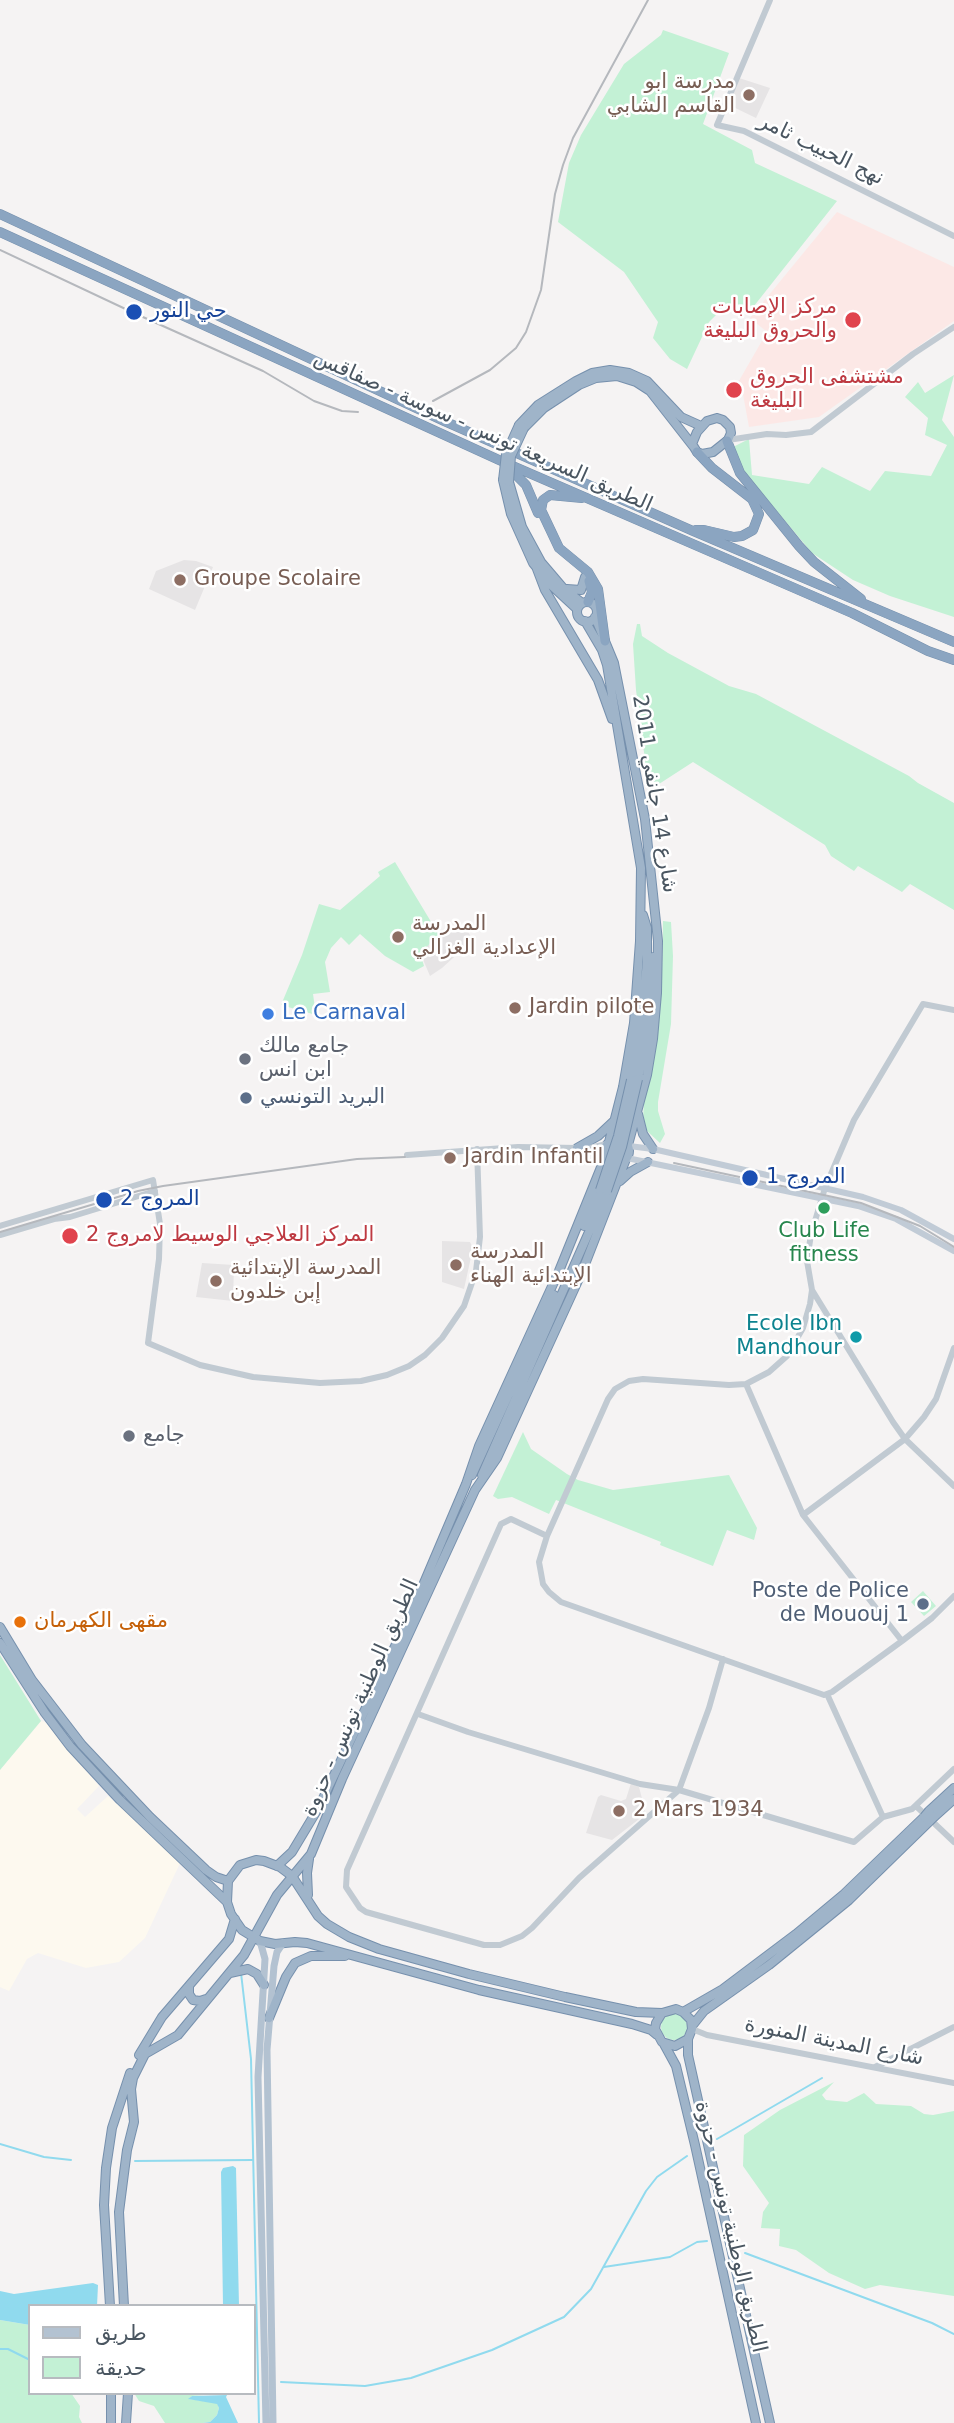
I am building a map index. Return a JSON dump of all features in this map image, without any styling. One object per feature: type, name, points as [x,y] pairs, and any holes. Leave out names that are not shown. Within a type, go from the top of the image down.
[{"type":"highway","name":"الطريق السريعة تونس - سوسة - صفاقس","points":[[0,214],[444,421],[954,642]]},
{"type":"highway","name":"الطريق السريعة تونس - سوسة - صفاقس","points":[[0,232],[499,460],[852,613],[928,651],[954,660]]},
{"type":"highway","points":[[620,741],[598,680],[545,590],[511,514],[506,481],[508,447],[538,405],[581,377],[610,370],[641,378],[658,391],[681,417],[701,426]]},
{"type":"highway","points":[[522,426],[544,408],[596,378],[617,376],[636,382],[650,391],[712,468],[752,499],[759,514],[755,526],[742,536],[694,531]]},
{"type":"highway","points":[[695,449],[694,439],[701,426],[710,419],[720,418],[728,424],[732,456],[744,478],[814,562],[864,603]]},
{"type":"highway","points":[[695,449],[712,452],[729,438]]},
{"type":"highway","points":[[499,460],[526,485],[555,551],[586,576],[592,589],[583,605]]},
{"type":"highway","points":[[506,481],[524,532],[545,568],[583,605]]},
{"type":"highway","points":[[588,498],[550,495],[543,500],[541,510],[559,548],[588,572],[598,589],[605,641]]},
{"type":"highway","points":[[537,569],[583,605]]},
{"type":"highway","points":[[564,589],[581,590],[586,576]]},
{"type":"highway","name":"شارع 14 جانفي 2011","points":[[608,1143],[616,1119],[634,1023],[641,913],[639,852],[605,658],[585,621],[578,615],[583,605],[596,609],[595,617],[614,663],[645,818],[656,914],[657,993],[649,1059],[628,1146]]},
{"type":"highway","points":[[585,621],[595,617]]},
{"type":"highway","points":[[928,651],[954,668]]},
{"type":"highway","points":[[635,1080],[647,962],[647,928],[641,913]]},
{"type":"highway","points":[[475,1490],[604,1191],[625,1136],[651,995],[656,914]]},
{"type":"highway","points":[[638,1111],[643,1135],[653,1149]]},
{"type":"highway","points":[[581,1148],[616,1119]]},
{"type":"highway","points":[[608,1143],[621,1139],[628,1146]]},
{"type":"highway","name":"الطريق الوطنية تونس - حزوة","points":[[277,1866],[292,1852],[319,1807],[415,1604],[466,1484],[479,1446],[559,1272],[608,1143]]},
{"type":"highway","name":"الطريق الوطنية تونس - حزوة","points":[[276,1895],[311,1854],[342,1779],[475,1490],[497,1458],[582,1272],[617,1186],[628,1146]]},
{"type":"highway","points":[[606,1154],[617,1163],[626,1159]]},
{"type":"highway","points":[[617,1186],[630,1171],[648,1162]]},
{"type":"highway","points":[[466,1484],[604,1191]]},
{"type":"highway","points":[[0,1627],[32,1680],[82,1745],[143,1810],[206,1870],[228,1881]]},
{"type":"highway","points":[[0,1643],[45,1713],[70,1746],[120,1800],[227,1902],[242,1930],[257,1939],[283,1943],[301,1942],[479,1990],[632,2024],[650,2030],[675,2046],[690,2033],[704,2011],[769,1965],[849,1900],[954,1788]]},
{"type":"highway","points":[[227,1902],[228,1881],[233,1871],[248,1861],[264,1861],[292,1876],[327,1924],[349,1937],[379,1949],[469,1974],[636,2012],[683,2011],[723,1989],[796,1934],[929,1817],[954,1799]]},
{"type":"highway","points":[[311,1854],[306,1882],[311,1904]]},
{"type":"highway","points":[[124,2304],[119,2212],[127,2150],[134,2122],[131,2083],[145,2054],[178,2035],[257,1939],[276,1895],[281,1875],[277,1866]]},
{"type":"highway","points":[[110,2304],[104,2191],[112,2128],[126,2081],[162,2017],[229,1939],[234,1919]]},
{"type":"highway","points":[[270,2018],[290,1969],[300,1959],[311,1956],[356,1955]]},
{"type":"highway","points":[[227,1975],[248,1969],[257,1974],[264,1984]]},
{"type":"highway","points":[[190,1983],[190,1997],[200,2001],[207,1999]]},
{"type":"highway","points":[[683,2011],[691,2020],[690,2033]]},
{"type":"highway","points":[[659,2038],[656,2023],[662,2013]]},
{"type":"highway","name":"الطريق الوطنية تونس - حزوة","points":[[690,2033],[688,2054],[770,2423]]},
{"type":"highway","name":"الطريق الوطنية تونس - حزوة","points":[[659,2038],[674,2061],[681,2086],[756,2423]]},
{"type":"highway","points":[[111,2395],[111,2423]]},
{"type":"highway","points":[[126,2423],[128,2395]]},
{"type":"main road","points":[[628,1146],[653,1149],[863,1197],[901,1210],[954,1239]]},
{"type":"main road","points":[[626,1159],[858,1206],[896,1219],[954,1251]]},
{"type":"main road","points":[[257,1939],[265,1959],[258,2077],[266,2423]]},
{"type":"main road","points":[[273,2423],[267,2091],[276,1958],[283,1943]]},
{"type":"street","name":"نهج الحبيب ثامر","points":[[770,0],[717,125],[744,131],[954,236]]},
{"type":"street","points":[[729,438],[811,432],[913,354],[954,327]]},
{"type":"street","points":[[954,1010],[923,1004],[854,1121],[825,1188],[808,1247],[808,1273],[812,1290],[872,1390],[905,1439],[954,1486]]},
{"type":"street","points":[[407,1155],[477,1149],[581,1148],[608,1143]]},
{"type":"street","points":[[581,1148],[606,1154]]},
{"type":"street","points":[[0,1226],[153,1180],[160,1224],[159,1259],[148,1343],[185,1360],[212,1368],[284,1381],[361,1381],[387,1375],[409,1366],[425,1355],[442,1338],[464,1306],[476,1271],[480,1237],[477,1149]]},
{"type":"street","points":[[0,1235],[155,1191]]},
{"type":"street","points":[[812,1290],[803,1328],[794,1347],[780,1363],[760,1378],[746,1384],[729,1385],[643,1379],[621,1384],[608,1399],[547,1536],[539,1562],[540,1577],[549,1592],[561,1602],[813,1692],[827,1694],[932,1618],[954,1596]]},
{"type":"street","points":[[803,1515],[905,1439],[936,1399],[954,1348]]},
{"type":"street","points":[[746,1384],[803,1515],[902,1641]]},
{"type":"street","points":[[547,1536],[511,1519],[501,1524],[345,1876],[349,1893],[356,1904],[366,1912],[484,1945],[510,1942],[532,1928],[579,1878],[679,1790],[723,1659]]},
{"type":"street","points":[[827,1694],[883,1817]]},
{"type":"street","points":[[418,1714],[468,1732],[640,1784],[679,1790],[854,1842],[883,1817],[904,1813],[916,1806],[954,1769]]},
{"type":"street","points":[[916,1806],[954,1842]]},
{"type":"street","points":[[874,2068],[954,2027]]},
{"type":"street","name":"شارع المدينة المنورة","points":[[690,2033],[954,2083]]},
{"type":"street","points":[[892,2058],[895,2071]]},
{"type":"shaded area","name":"مدرسة ابو القاسم الشابي","points":[[739,78],[770,88],[756,118],[727,104]]},
{"type":"shaded area","name":"مركز الإصابات والحروق البليغة","points":[[837,212],[954,267],[954,321],[819,417],[749,427],[742,389],[736,386],[767,332],[750,318]]},
{"type":"shaded area","name":"Groupe Scolaire","points":[[184,560],[213,567],[195,610],[149,589],[156,571]]},
{"type":"shaded area","points":[[460,925],[470,935],[464,948],[430,976],[419,950]]},
{"type":"shaded area","name":"المدرسة الإبتدائية الهناء","points":[[442,1241],[470,1242],[473,1248],[464,1289],[442,1282]]},
{"type":"shaded area","name":"المدرسة الإبتدائية إبن خلدون","points":[[202,1263],[234,1265],[233,1301],[196,1297]]},
{"type":"shaded area","points":[[41,1721],[45,1722],[99,1786],[77,1809],[85,1817],[108,1796],[181,1861],[145,1938],[119,1962],[86,1968],[38,1953],[27,1959],[9,1991],[0,1987],[0,1770]]},
{"type":"shaded area","name":"2 Mars 1934","points":[[631,1783],[639,1787],[645,1810],[643,1816],[612,1840],[586,1833],[598,1797],[601,1795],[621,1801],[626,1799]]},
{"type":"green space","points":[[663,30],[729,53],[703,124],[752,150],[755,163],[837,201],[754,306],[735,304],[720,311],[709,322],[687,369],[670,359],[653,338],[658,322],[624,272],[558,222],[569,163],[581,135],[624,64],[661,35]]},
{"type":"green space","points":[[954,375],[942,420],[954,437],[954,617],[890,596],[853,580],[812,553],[749,478],[734,456],[733,447],[749,439],[752,475],[809,484],[822,467],[870,491],[885,471],[931,476],[947,445],[925,435],[928,418],[905,397],[918,382],[925,393]]},
{"type":"green space","points":[[637,624],[640,624],[642,636],[668,653],[729,686],[756,694],[954,803],[954,910],[910,884],[902,892],[858,866],[854,871],[831,856],[825,845],[693,762],[659,784],[650,799],[636,690],[633,644]]},
{"type":"green space","points":[[395,862],[439,935],[420,953],[424,966],[413,972],[385,956],[360,934],[349,945],[341,937],[331,948],[325,962],[330,992],[313,994],[316,1015],[281,1005],[319,904],[340,910],[380,876],[378,872]]},
{"type":"green space","points":[[663,921],[671,922],[673,956],[671,1024],[658,1102],[665,1134],[660,1143],[647,1131],[643,1121],[644,1098],[656,1035]]},
{"type":"green space","points":[[523,1432],[531,1449],[567,1474],[613,1490],[729,1475],[757,1528],[754,1540],[727,1530],[713,1566],[556,1500],[549,1514],[512,1497],[498,1499],[493,1496]]},
{"type":"green space","name":"Poste de Police de Mououj 1","points":[[923,1591],[936,1606],[924,1616],[911,1602]]},
{"type":"green space","points":[[0,1655],[41,1721],[0,1770]]},
{"type":"green space","points":[[674,2014],[683,2018],[687,2027],[683,2036],[674,2040],[665,2036],[661,2027],[665,2018]]},
{"type":"green space","points":[[834,2082],[822,2095],[826,2100],[847,2102],[864,2093],[876,2104],[911,2106],[924,2114],[954,2111],[954,2296],[880,2285],[865,2289],[829,2273],[796,2250],[779,2246],[780,2229],[761,2228],[763,2212],[769,2203],[743,2166],[744,2135],[780,2110]]},
{"type":"green space","points":[[0,2320],[28,2325],[28,2395],[72,2395],[80,2406],[79,2417],[82,2423],[0,2423]]},
{"type":"green space","points":[[135,2395],[204,2395],[192,2396],[189,2399],[217,2403],[219,2408],[217,2415],[210,2422],[165,2423],[154,2406],[139,2401]]},
{"type":"water","points":[[223,2168],[236,2168],[239,2304],[223,2304]]},
{"type":"water","points":[[93,2283],[98,2285],[97,2304],[28,2304],[28,2325],[0,2320],[0,2291],[14,2294]]},
{"type":"water","points":[[227,2395],[238,2423],[203,2423],[210,2422],[217,2415],[217,2404],[188,2399],[192,2396]]},
{"type":"waterway","points":[[241,1973],[251,2059],[259,2423]]},
{"type":"waterway","points":[[717,2139],[822,2078]]},
{"type":"waterway","points":[[0,2144],[44,2157],[71,2160]]},
{"type":"waterway","points":[[281,2382],[365,2386],[411,2378],[492,2350],[564,2317],[591,2289],[646,2191],[657,2177],[687,2156]]},
{"type":"waterway","points":[[135,2161],[252,2160]]},
{"type":"waterway","points":[[604,2267],[670,2257],[697,2242],[707,2241]]},
{"type":"waterway","points":[[745,2253],[932,2323],[954,2334]]},
{"type":"waterway","points":[[0,2349],[8,2349],[28,2359]]},
{"type":"tram line","points":[[433,401],[490,370],[516,348],[526,332],[541,290],[555,194],[563,165],[573,138],[648,0]]},
{"type":"tram line","points":[[0,250],[263,371],[314,401],[342,411],[358,412]]},
{"type":"tram line","points":[[0,1232],[163,1186],[357,1159],[405,1157]]},
{"type":"tram line","points":[[674,1163],[861,1203],[920,1226],[954,1247]]},
{"type":"place","name":"مدرسة ابو القاسم الشابي","points":[[749,95]]},
{"type":"place","name":"حي النور","points":[[134,312]]},
{"type":"place","name":"مركز الإصابات والحروق البليغة","points":[[853,320]]},
{"type":"place","name":"مشتشفى الحروق البليغة","points":[[734,390]]},
{"type":"place","name":"Groupe Scolaire","points":[[180,580]]},
{"type":"place","name":"المدرسة الإعدادية الغزالي","points":[[398,937]]},
{"type":"place","name":"Jardin pilote","points":[[515,1008]]},
{"type":"place","name":"Le Carnaval","points":[[268,1014]]},
{"type":"place","name":"جامع مالك ابن انس","points":[[245,1059]]},
{"type":"place","name":"البريد التونسي","points":[[246,1098]]},
{"type":"place","name":"Jardin Infantil","points":[[450,1158]]},
{"type":"place","name":"المروج 1","points":[[750,1178]]},
{"type":"place","name":"المروج 2","points":[[104,1200]]},
{"type":"place","name":"Club Life fitness","points":[[824,1208]]},
{"type":"place","name":"المركز العلاجي الوسيط لامروج 2","points":[[70,1236]]},
{"type":"place","name":"المدرسة الإبتدائية الهناء","points":[[456,1265]]},
{"type":"place","name":"المدرسة الإبتدائية إبن خلدون","points":[[216,1281]]},
{"type":"place","name":"Ecole Ibn Mandhour","points":[[856,1337]]},
{"type":"place","name":"جامع","points":[[129,1436]]},
{"type":"place","name":"Poste de Police de Mououj 1","points":[[923,1604]]},
{"type":"place","name":"مقهى الكهرمان","points":[[20,1622]]},
{"type":"place","name":"2 Mars 1934","points":[[619,1811]]}]
